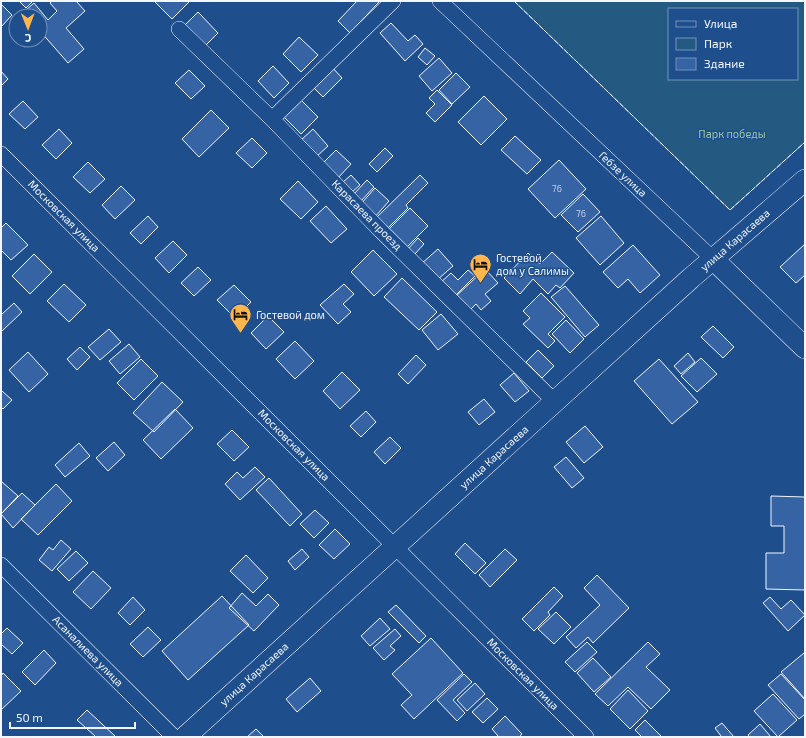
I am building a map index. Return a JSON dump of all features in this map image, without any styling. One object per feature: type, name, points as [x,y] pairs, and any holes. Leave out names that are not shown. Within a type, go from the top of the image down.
[{"type":"main road","name":"улица Карасаева","points":[[185,737],[395,545],[713,259],[805,180]]},
{"type":"main road","name":"Гебзе улица","points":[[713,259],[805,348]]},
{"type":"street","points":[[272,118],[392,1]]},
{"type":"street","name":"Гебзе улица","points":[[440,1],[713,259]]},
{"type":"street","name":"Карасаева проезд","points":[[179,29],[272,118],[381,231],[555,402]]},
{"type":"street","name":"Московская улица","points":[[1,154],[586,737]]},
{"type":"street","name":"Асаналиева улица","points":[[1,565],[174,737]]},
{"type":"green space","name":"Парк победы","points":[[514,1],[805,1],[805,142],[730,210]]},
{"type":"building","points":[[19,1],[33,1],[26,8]]},
{"type":"building","points":[[52,1],[76,1],[85,11],[66,28],[84,49],[68,63],[48,40],[48,20],[57,11],[50,3]]},
{"type":"building","points":[[154,1],[190,1],[172,19]]},
{"type":"building","points":[[357,1],[380,1],[350,33],[338,21]]},
{"type":"building","points":[[34,3],[38,8],[28,8]]},
{"type":"building","points":[[1,4],[8,11],[8,19],[1,27]]},
{"type":"building","points":[[198,12],[218,33],[203,48],[183,27]]},
{"type":"building","points":[[391,23],[408,41],[415,35],[423,44],[405,61],[380,33]]},
{"type":"building","points":[[299,37],[318,55],[301,72],[283,54]]},
{"type":"building","points":[[425,48],[435,56],[427,65],[418,57]]},
{"type":"building","points":[[439,58],[452,73],[432,91],[419,76]]},
{"type":"building","points":[[273,66],[289,83],[274,98],[258,81]]},
{"type":"building","points":[[331,66],[342,78],[323,97],[311,85]]},
{"type":"building","points":[[189,70],[205,86],[191,99],[175,83]]},
{"type":"building","points":[[1,71],[8,79],[1,86]]},
{"type":"building","points":[[456,73],[470,87],[452,104],[439,90]]},
{"type":"building","points":[[437,90],[452,105],[435,122],[426,113],[435,104],[429,98]]},
{"type":"building","points":[[484,96],[507,119],[481,145],[458,122]]},
{"type":"building","points":[[301,100],[318,117],[301,134],[284,117]]},
{"type":"building","points":[[23,101],[38,117],[25,129],[9,114]]},
{"type":"building","points":[[211,110],[229,128],[199,157],[182,139]]},
{"type":"building","points":[[59,129],[72,143],[56,159],[42,145]]},
{"type":"building","points":[[313,129],[328,146],[315,158],[300,141]]},
{"type":"building","points":[[515,136],[541,160],[527,174],[501,150]]},
{"type":"building","points":[[252,138],[267,153],[252,168],[236,153]]},
{"type":"building","points":[[385,148],[393,156],[377,172],[369,164]]},
{"type":"building","points":[[336,150],[351,164],[337,179],[322,164]]},
{"type":"building","points":[[559,160],[586,189],[555,218],[528,189]]},
{"type":"building","points":[[88,162],[105,179],[90,193],[73,177]]},
{"type":"building","points":[[351,175],[360,185],[351,193],[342,183]]},
{"type":"building","points":[[420,175],[428,183],[406,205],[408,208],[386,230],[375,219]]},
{"type":"building","points":[[367,180],[374,187],[359,203],[352,196]]},
{"type":"building","points":[[298,181],[318,202],[301,219],[280,199]]},
{"type":"building","points":[[121,186],[135,200],[115,219],[102,205]]},
{"type":"building","points":[[375,188],[389,201],[374,218],[360,205]]},
{"type":"building","points":[[583,194],[600,212],[578,232],[561,215]]},
{"type":"building","points":[[326,206],[347,229],[331,243],[310,221]]},
{"type":"building","points":[[410,208],[428,226],[406,248],[387,231]]},
{"type":"building","points":[[148,216],[158,227],[141,244],[130,233]]},
{"type":"building","points":[[601,216],[624,243],[600,265],[576,238]]},
{"type":"building","points":[[6,223],[28,245],[11,260],[1,250],[1,228]]},
{"type":"building","points":[[418,238],[424,244],[413,256],[407,250]]},
{"type":"building","points":[[173,241],[187,255],[169,273],[155,258]]},
{"type":"building","points":[[805,244],[805,275],[796,283],[780,267]]},
{"type":"building","points":[[633,245],[660,275],[640,293],[628,279],[618,288],[603,272]]},
{"type":"building","points":[[438,249],[453,266],[436,281],[420,265]]},
{"type":"building","points":[[373,250],[397,274],[374,296],[351,272]]},
{"type":"building","points":[[552,252],[574,273],[560,288],[556,285],[548,294],[533,279],[520,294],[504,278],[528,253],[540,264]]},
{"type":"building","points":[[34,254],[52,272],[30,294],[12,276]]},
{"type":"building","points":[[198,267],[211,280],[194,296],[181,283]]},
{"type":"building","points":[[485,269],[498,283],[485,294],[491,301],[481,310],[476,304],[468,312],[454,298]]},
{"type":"building","points":[[468,270],[475,276],[453,298],[439,284],[451,273],[458,280]]},
{"type":"building","points":[[402,278],[437,312],[419,330],[384,297]]},
{"type":"building","points":[[64,284],[86,305],[69,322],[47,301]]},
{"type":"building","points":[[344,284],[354,294],[343,304],[351,312],[338,324],[320,305]]},
{"type":"building","points":[[234,285],[251,302],[235,318],[217,300]]},
{"type":"building","points":[[565,286],[599,325],[585,337],[551,297]]},
{"type":"building","points":[[541,293],[565,317],[548,334],[555,341],[548,348],[523,324],[530,318],[523,311]]},
{"type":"building","points":[[14,303],[22,312],[1,332],[1,315]]},
{"type":"building","points":[[441,314],[458,334],[438,350],[422,330]]},
{"type":"building","points":[[268,316],[284,332],[266,349],[251,333]]},
{"type":"building","points":[[566,320],[584,339],[570,353],[552,334]]},
{"type":"building","points":[[713,326],[734,347],[723,358],[701,337]]},
{"type":"building","points":[[109,329],[121,342],[100,360],[88,347]]},
{"type":"building","points":[[295,341],[314,361],[295,379],[276,359]]},
{"type":"building","points":[[129,344],[140,357],[120,374],[109,361]]},
{"type":"building","points":[[80,347],[90,357],[77,370],[67,359]]},
{"type":"building","points":[[538,350],[554,366],[542,378],[526,362]]},
{"type":"building","points":[[28,352],[48,374],[29,392],[9,370]]},
{"type":"building","points":[[688,353],[695,362],[681,374],[674,366]]},
{"type":"building","points":[[416,355],[426,365],[408,384],[398,374]]},
{"type":"building","points":[[701,358],[717,374],[697,392],[681,376]]},
{"type":"building","points":[[141,359],[158,376],[134,400],[117,383]]},
{"type":"building","points":[[659,359],[698,402],[672,424],[634,381]]},
{"type":"building","points":[[342,372],[360,390],[340,409],[323,391]]},
{"type":"building","points":[[514,373],[529,391],[515,402],[500,385]]},
{"type":"building","points":[[162,382],[183,402],[154,432],[133,413]]},
{"type":"building","points":[[1,390],[12,400],[3,409],[1,407]]},
{"type":"building","points":[[484,399],[495,412],[479,425],[468,412]]},
{"type":"building","points":[[175,409],[193,428],[161,459],[143,440]]},
{"type":"building","points":[[366,411],[376,422],[361,437],[350,426]]},
{"type":"building","points":[[585,426],[603,447],[584,463],[566,442]]},
{"type":"building","points":[[232,430],[249,447],[234,461],[217,444]]},
{"type":"building","points":[[390,437],[401,448],[385,464],[374,452]]},
{"type":"building","points":[[114,442],[125,455],[108,471],[96,458]]},
{"type":"building","points":[[79,443],[90,456],[65,477],[55,465]]},
{"type":"building","points":[[566,457],[584,478],[572,488],[554,467]]},
{"type":"building","points":[[255,467],[265,477],[240,500],[225,484],[237,472],[243,478]]},
{"type":"building","points":[[269,478],[302,514],[290,526],[256,490]]},
{"type":"building","points":[[1,481],[18,496],[1,514]]},
{"type":"building","points":[[56,484],[72,501],[38,535],[21,519]]},
{"type":"building","points":[[22,493],[35,505],[13,528],[1,514]]},
{"type":"building","points":[[771,496],[805,497],[805,590],[766,589],[766,553],[784,553],[784,526],[771,526]]},
{"type":"building","points":[[315,510],[329,523],[314,538],[300,524]]},
{"type":"building","points":[[335,529],[350,544],[334,559],[319,545]]},
{"type":"building","points":[[61,540],[71,549],[52,571],[39,560],[49,547],[53,550]]},
{"type":"building","points":[[465,543],[486,563],[475,574],[455,554]]},
{"type":"building","points":[[302,549],[309,557],[295,570],[288,561]]},
{"type":"building","points":[[505,549],[517,560],[490,587],[479,575]]},
{"type":"building","points":[[76,551],[88,563],[69,581],[57,569]]},
{"type":"building","points":[[246,555],[268,578],[253,593],[230,571]]},
{"type":"building","points":[[93,571],[111,588],[91,609],[73,592]]},
{"type":"building","points":[[597,575],[629,608],[593,643],[588,637],[576,648],[566,637],[600,605],[584,588]]},
{"type":"building","points":[[554,587],[563,596],[548,612],[550,615],[534,631],[522,619]]},
{"type":"building","points":[[242,593],[256,606],[268,594],[279,605],[254,631],[229,608]]},
{"type":"building","points":[[222,596],[249,625],[188,680],[162,651]]},
{"type":"building","points":[[133,597],[145,610],[130,625],[118,613]]},
{"type":"building","points":[[770,597],[781,609],[791,600],[805,615],[788,631],[763,603]]},
{"type":"building","points":[[396,605],[426,636],[419,643],[388,612]]},
{"type":"building","points":[[556,612],[571,627],[554,644],[538,629]]},
{"type":"building","points":[[380,618],[390,629],[370,646],[361,636]]},
{"type":"building","points":[[148,627],[161,640],[143,657],[130,644]]},
{"type":"building","points":[[7,628],[23,643],[12,654],[1,644],[1,634]]},
{"type":"building","points":[[395,629],[401,636],[390,646],[395,650],[384,660],[373,648]]},
{"type":"building","points":[[431,638],[463,673],[414,719],[401,705],[412,695],[392,674]]},
{"type":"building","points":[[587,642],[597,652],[575,672],[565,662]]},
{"type":"building","points":[[648,642],[660,654],[646,667],[670,690],[651,709],[628,687],[608,706],[595,694]]},
{"type":"building","points":[[44,650],[56,663],[35,685],[22,672]]},
{"type":"building","points":[[804,653],[805,654],[805,699],[781,672]]},
{"type":"building","points":[[593,658],[611,677],[594,692],[577,673]]},
{"type":"building","points":[[3,673],[21,691],[1,710],[1,676]]},
{"type":"building","points":[[464,674],[472,682],[453,700],[465,713],[457,721],[437,700]]},
{"type":"building","points":[[781,674],[805,700],[805,714],[799,719],[768,685]]},
{"type":"building","points":[[310,678],[321,691],[297,712],[286,699]]},
{"type":"building","points":[[475,683],[485,694],[467,711],[457,700]]},
{"type":"building","points":[[628,690],[648,711],[630,729],[610,709]]},
{"type":"building","points":[[773,694],[797,720],[778,737],[754,711]]},
{"type":"building","points":[[487,698],[498,709],[483,723],[472,712]]},
{"type":"building","points":[[87,710],[116,737],[94,737],[95,736],[77,720]]},
{"type":"building","points":[[505,716],[522,734],[519,737],[499,737],[492,729]]},
{"type":"building","points":[[645,720],[662,737],[642,737],[635,730]]},
{"type":"building","points":[[722,723],[734,737],[720,737],[721,736],[715,728]]},
{"type":"building","points":[[760,724],[771,737],[750,737],[748,735]]},
{"type":"building","points":[[256,729],[264,737],[247,737]]},
{"type":"fence","points":[[514,1],[730,210],[805,142]]},
{"type":"place","name":"Гостевой дом у Салимы","points":[[480,284]]},
{"type":"place","name":"Гостевой дом","points":[[241,334]]}]
